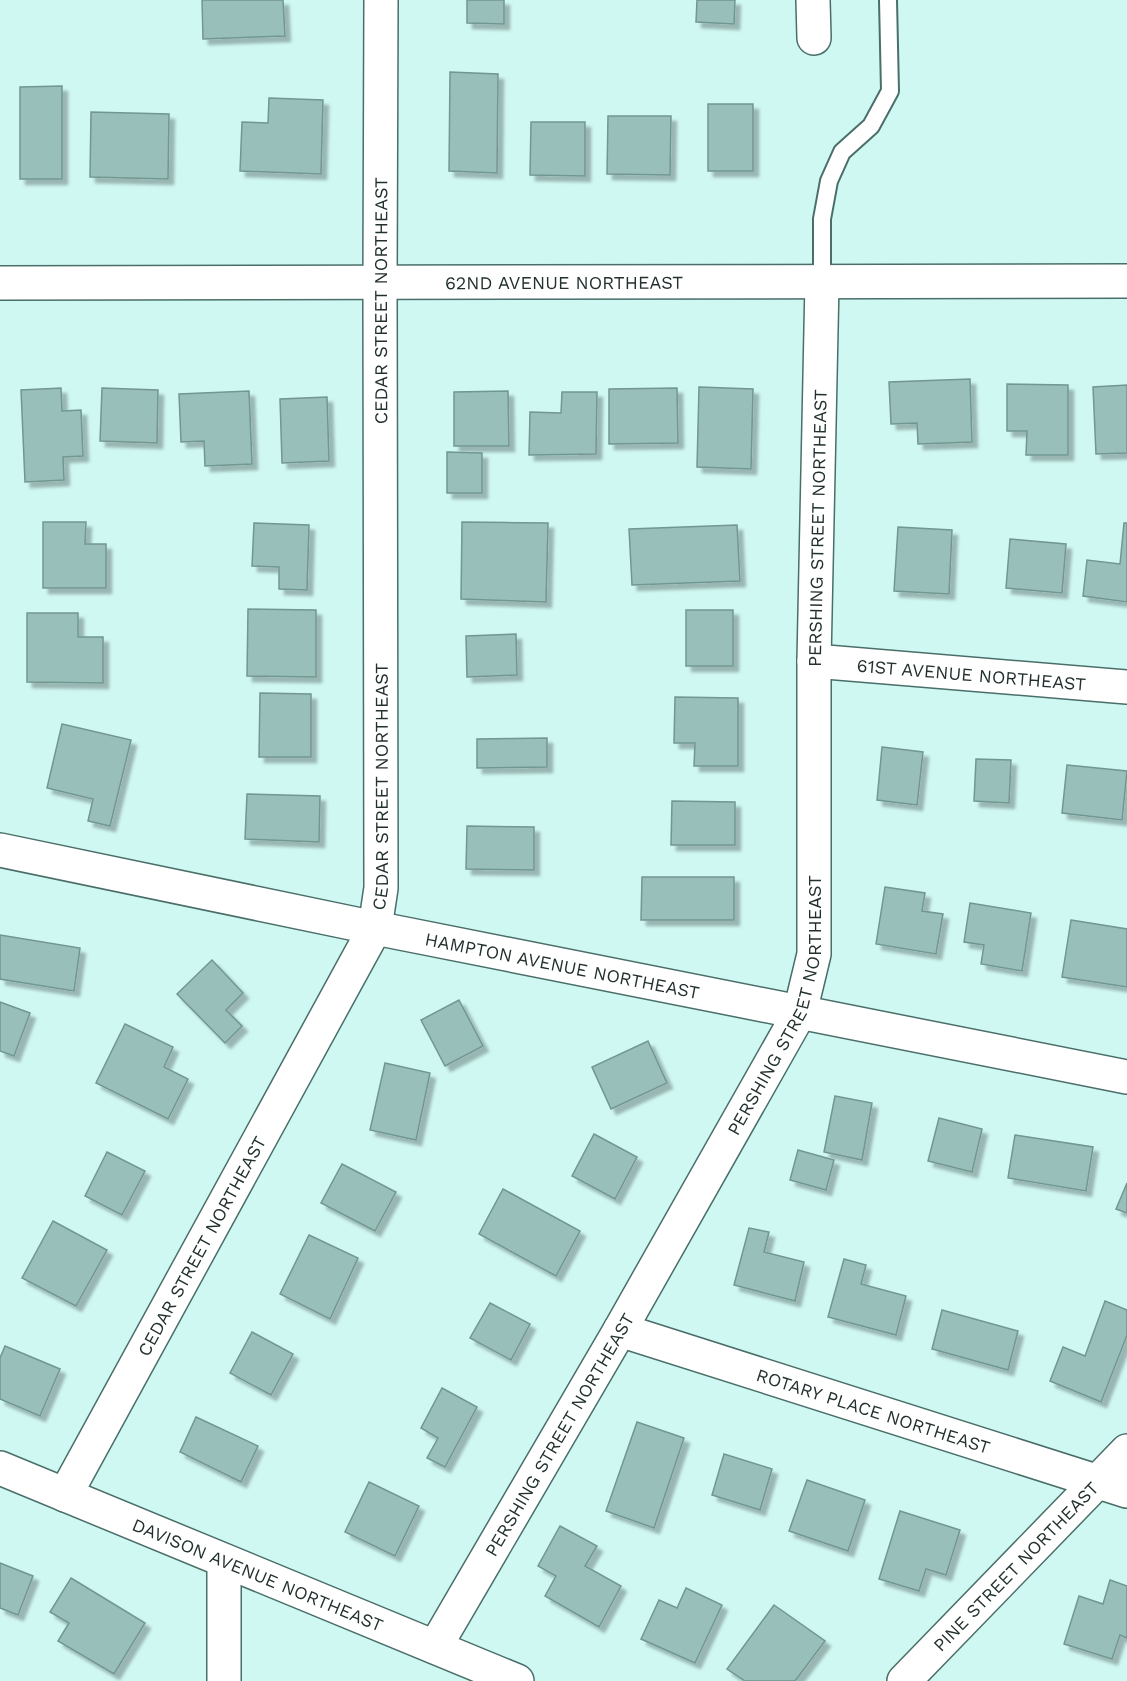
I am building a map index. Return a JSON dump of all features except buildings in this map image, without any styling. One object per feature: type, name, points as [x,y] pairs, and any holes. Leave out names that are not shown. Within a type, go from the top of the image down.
[{"type":"street","name":"CEDAR STREET NORTHEAST","points":[[65,1495],[375,928],[381,888],[381,0]]},
{"type":"street","points":[[813,0],[814,38]]},
{"type":"street","name":"62ND AVENUE NORTHEAST","points":[[0,283],[1127,281]]},
{"type":"street","name":"PERSHING STREET NORTHEAST","points":[[435,1647],[620,1330],[800,1012],[814,954],[814,661],[822,282]]},
{"type":"street","name":"61ST AVENUE NORTHEAST","points":[[814,661],[1127,687]]},
{"type":"street","name":"HAMPTON AVENUE NORTHEAST","points":[[0,850],[375,928],[1127,1077]]},
{"type":"street","name":"ROTARY PLACE NORTHEAST","points":[[620,1330],[1112,1486]]},
{"type":"street","name":"PINE STREET NORTHEAST","points":[[904,1681],[1112,1486],[1127,1451]]},
{"type":"street","name":"DAVISON AVENUE NORTHEAST","points":[[0,1468],[517,1681]]},
{"type":"street","points":[[224,1561],[225,1681]]},
{"type":"lane","points":[[822,282],[822,219],[829,182],[842,152],[871,126],[890,91],[888,0]]}]
